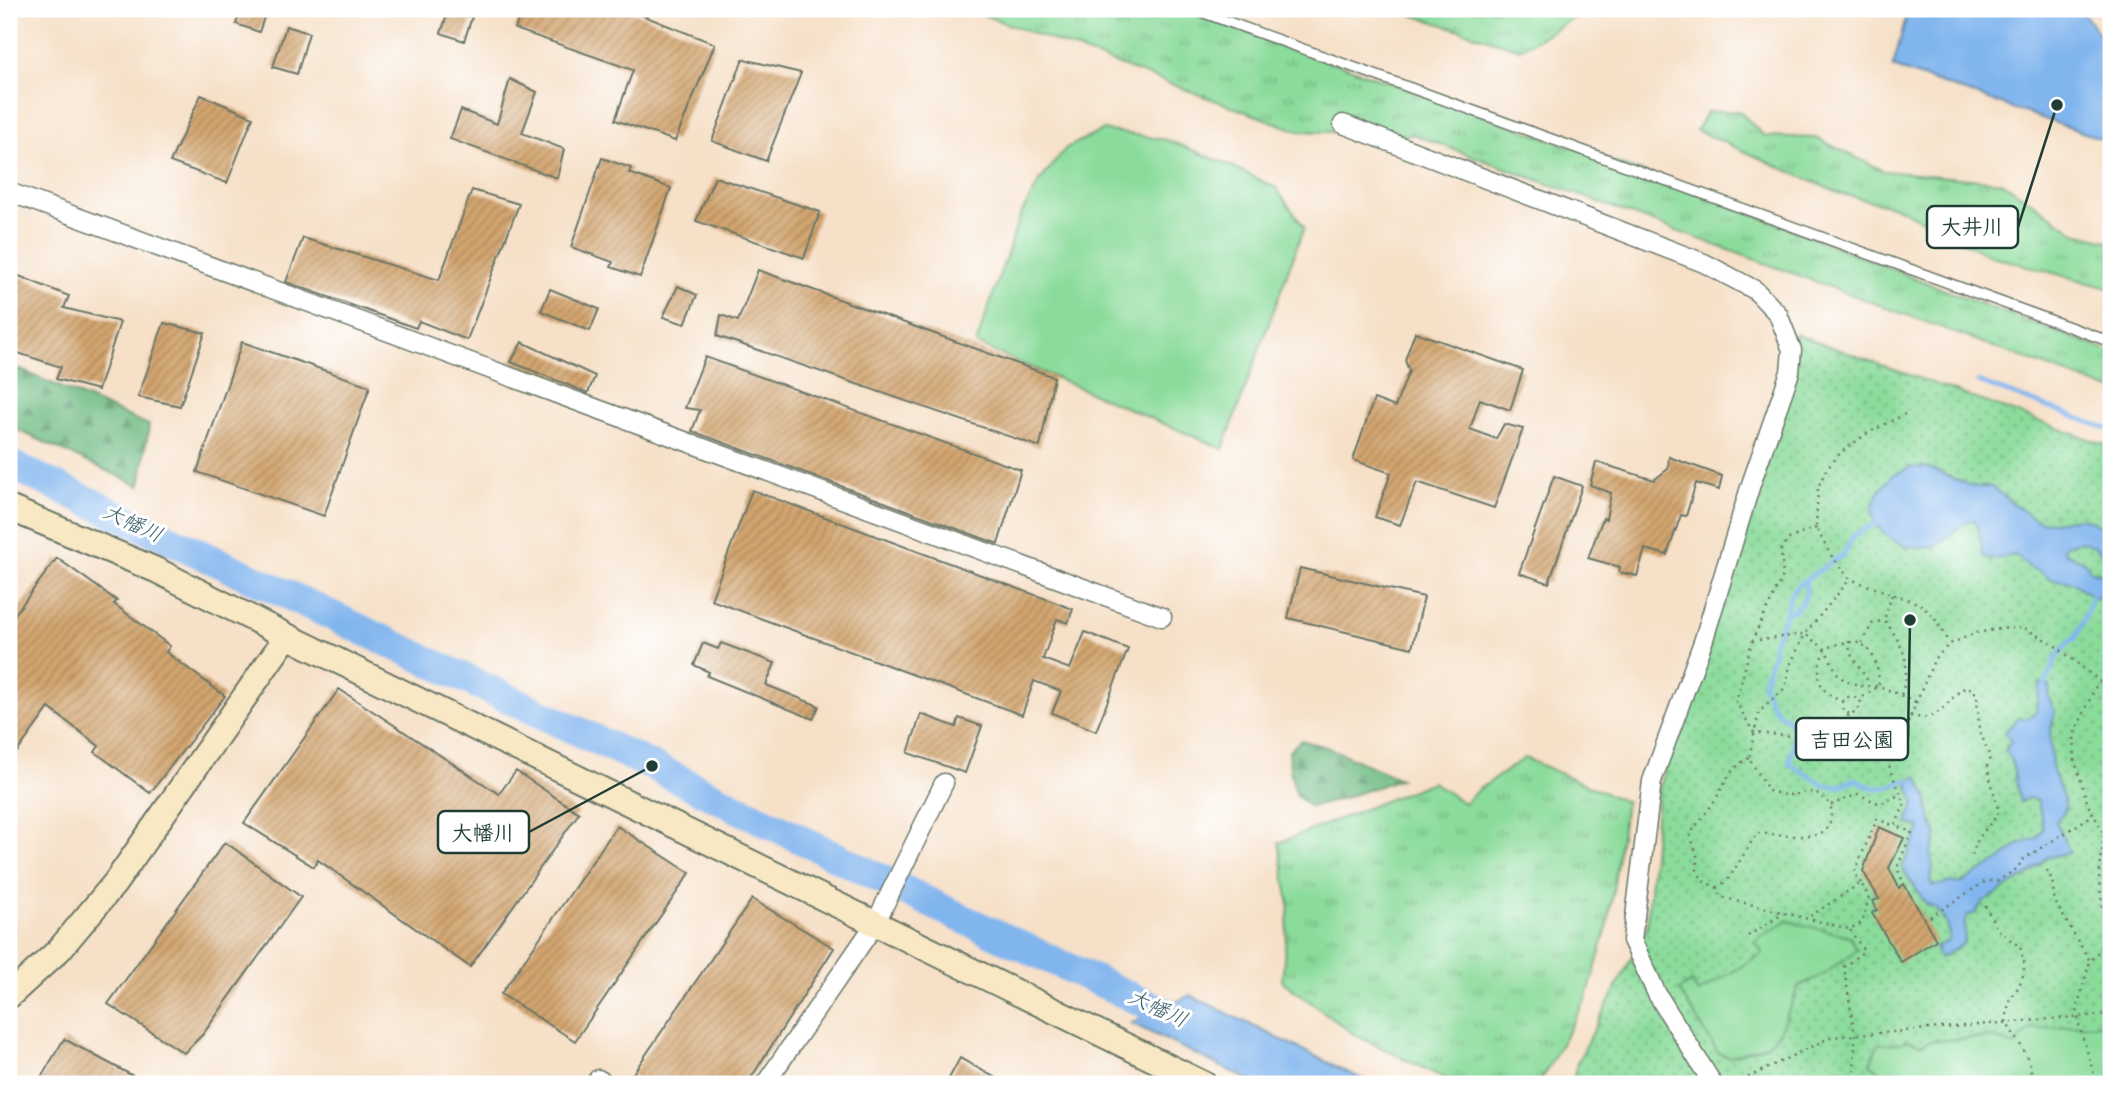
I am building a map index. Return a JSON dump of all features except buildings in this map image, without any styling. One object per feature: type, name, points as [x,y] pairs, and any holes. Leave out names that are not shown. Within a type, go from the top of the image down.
[{"type":"street","points":[[1343,124],[1704,263],[1755,290],[1778,314],[1792,350],[1790,372],[1751,484],[1704,639],[1652,781],[1632,940],[1657,994],[1713,1084]]},
{"type":"street","points":[[9,192],[1162,617]]},
{"type":"street","points":[[9,508],[156,570],[287,636],[879,915],[1204,1084]]},
{"type":"street","points":[[9,996],[59,950],[115,883],[287,636]]},
{"type":"street","points":[[765,1084],[879,915],[944,783]]},
{"type":"lane","points":[[1194,9],[2111,342]]},
{"type":"path","points":[[1905,414],[1868,433],[1841,452],[1826,470],[1818,487],[1816,528],[1830,554],[1850,579],[1920,604],[1934,617],[1950,644]]},
{"type":"path","points":[[1754,733],[1736,702],[1752,641],[1783,576],[1781,549],[1790,538],[1816,528]]},
{"type":"path","points":[[1717,888],[1728,880],[1757,833],[1812,836],[1825,832],[1832,821],[1831,805],[1821,794],[1806,791],[1785,794],[1769,791],[1749,758],[1759,712],[1785,688],[1790,665],[1805,634],[1850,579]]},
{"type":"path","points":[[1884,620],[1892,595]]},
{"type":"path","points":[[1862,643],[1872,624],[1884,620]]},
{"type":"path","points":[[1884,620],[1895,635],[1905,660],[1906,673],[1901,695]]},
{"type":"path","points":[[1895,825],[1905,803],[1889,768],[1935,658],[1950,644],[1975,633],[2024,628],[2053,644],[2101,682]]},
{"type":"path","points":[[1752,641],[1805,634],[1825,649],[1837,673],[1845,681],[1862,687],[1879,686],[1916,702]]},
{"type":"path","points":[[1849,641],[1850,653],[1871,686]]},
{"type":"path","points":[[1842,701],[1831,697],[1823,688],[1818,668],[1825,649],[1836,643],[1862,643],[1872,654],[1878,669],[1879,686]]},
{"type":"path","points":[[2101,1084],[2095,1083],[2077,1008],[2090,961],[2100,950],[2105,926],[2099,880],[2104,833],[2088,805],[2076,761],[2074,735],[2095,688],[2111,672]]},
{"type":"path","points":[[1842,701],[1848,696],[1861,698],[1879,686]]},
{"type":"path","points":[[1910,716],[1921,718],[1936,715],[1956,693],[1966,687],[1973,689],[1977,695],[1979,729],[1990,757],[1987,767],[1999,812],[1977,838],[1973,845],[1972,858]]},
{"type":"path","points":[[1849,714],[1860,707],[1861,698]]},
{"type":"path","points":[[1842,701],[1843,709],[1849,714]]},
{"type":"path","points":[[1841,737],[1849,714]]},
{"type":"path","points":[[1754,733],[1829,739],[1863,732],[1898,746]]},
{"type":"path","points":[[1749,758],[1740,762],[1726,777],[1717,797],[1690,835],[1698,854],[1697,870],[1703,881],[1717,888],[1721,897],[1849,929],[1863,923],[1869,897],[1854,873],[1877,819],[1912,832],[1897,868],[1902,879]]},
{"type":"path","points":[[1831,805],[1858,794],[1880,804],[1901,794]]},
{"type":"path","points":[[1930,917],[1986,881],[1998,881],[2018,868],[2022,860],[2093,815]]},
{"type":"path","points":[[2104,833],[2111,835]]},
{"type":"path","points":[[2047,870],[2052,880],[2055,902],[2090,961]]},
{"type":"path","points":[[1806,919],[1861,883]]},
{"type":"path","points":[[1985,906],[1997,929],[2020,947],[2024,961],[2024,973],[2009,1001],[2006,1022],[2029,1059],[2032,1070],[2031,1084]]},
{"type":"path","points":[[1748,936],[1784,913]]},
{"type":"path","points":[[1849,929],[1864,951],[1844,967],[1855,1035],[1854,1078],[1867,1084]]},
{"type":"path","points":[[1746,1084],[1747,1078],[1831,1037],[2111,1014]]},
{"type":"green space","points":[[967,9],[1183,9],[1690,189],[1965,298],[2111,352],[2111,390],[1415,135],[1298,131]]},
{"type":"green space","points":[[1393,9],[1590,9],[1520,49]]},
{"type":"green space","points":[[1739,111],[1764,136],[1816,138],[1884,171],[2002,182],[2076,233],[2111,242],[2111,289],[1988,255],[1899,208],[1838,193],[1696,130],[1707,112]]},
{"type":"green space","points":[[1103,130],[1167,140],[1225,163],[1276,188],[1304,227],[1223,449],[976,344],[1020,216],[1040,181],[1066,148]]},
{"type":"green space","points":[[1795,334],[2111,447],[2111,1084],[1572,1084],[1577,1063],[1647,928],[1658,794]]},
{"type":"green space","points":[[9,365],[149,425],[140,486],[9,426]]},
{"type":"green space","points":[[1301,740],[1329,748],[1400,779],[1310,807],[1296,796],[1290,770],[1289,751]]},
{"type":"green space","points":[[1525,758],[1626,802],[1608,924],[1587,997],[1539,1084],[1456,1084],[1355,1035],[1282,981],[1289,904],[1279,843],[1432,782],[1464,803],[1478,790]]},
{"type":"green space","points":[[1787,921],[1850,936],[1857,950],[1823,975],[1799,986],[1779,1033],[1767,1045],[1729,1057],[1718,1053],[1679,990],[1692,982],[1698,993],[1763,953],[1755,941]]},
{"type":"green space","points":[[2111,1023],[2111,1084],[1897,1084],[1870,1064],[1878,1044],[1907,1040],[1921,1045],[1930,1041],[1992,1037],[2014,1046],[2030,1029]]},
{"type":"water","points":[[1908,9],[2080,9],[2111,49],[2111,142],[1893,67]]},
{"type":"water","points":[[1912,467],[1929,468],[1977,487],[1992,487],[2039,521],[2080,518],[2111,532],[2111,563],[2095,546],[2080,541],[2063,549],[2065,553],[2084,561],[2091,571],[2111,576],[2111,604],[2092,596],[2072,582],[2050,579],[2015,555],[1991,560],[1984,557],[1975,520],[1966,522],[1936,546],[1907,547],[1889,538],[1875,524],[1872,508],[1880,490],[1894,474]]},
{"type":"water","points":[[2040,683],[2050,686],[2048,696],[2055,712],[2050,735],[2052,768],[2065,803],[2065,811],[2056,822],[2070,852],[2046,858],[2028,875],[1983,902],[1975,913],[1966,917],[1963,944],[1940,958],[1935,948],[1948,941],[1945,921],[1937,909],[1926,904],[1902,868],[1920,828],[1907,823],[1915,803],[1907,780],[1918,776],[1928,799],[1928,809],[1937,837],[1930,854],[1933,867],[1930,881],[1934,886],[1951,882],[1959,884],[2002,859],[2018,845],[2037,838],[2043,828],[2038,801],[2029,798],[2020,802],[2011,758],[2005,751],[2011,741],[2004,733],[2018,718],[2028,719],[2036,711]]},
{"type":"water","points":[[1190,995],[1372,1084],[1257,1084],[1131,1023]]},
{"type":"waterway","points":[[1978,382],[2111,430]]},
{"type":"waterway","name":"大幡川","points":[[9,464],[652,766],[957,916],[1194,1026]]},
{"type":"waterway","points":[[1875,524],[1853,536],[1844,554],[1798,585],[1790,595],[1763,686],[1779,714],[1793,725],[1793,748],[1789,763],[1824,785],[1838,787],[1855,779],[1881,788],[1907,780]]},
{"type":"waterway","points":[[1786,613],[1803,601],[1805,581]]},
{"type":"waterway","points":[[2045,685],[2056,658],[2069,642],[2075,639],[2092,596]]},
{"type":"place","name":"大井川","points":[[2057,105]]},
{"type":"place","name":"吉田公園","points":[[1910,620]]},
{"type":"place","name":"大幡川","points":[[652,766]]}]
